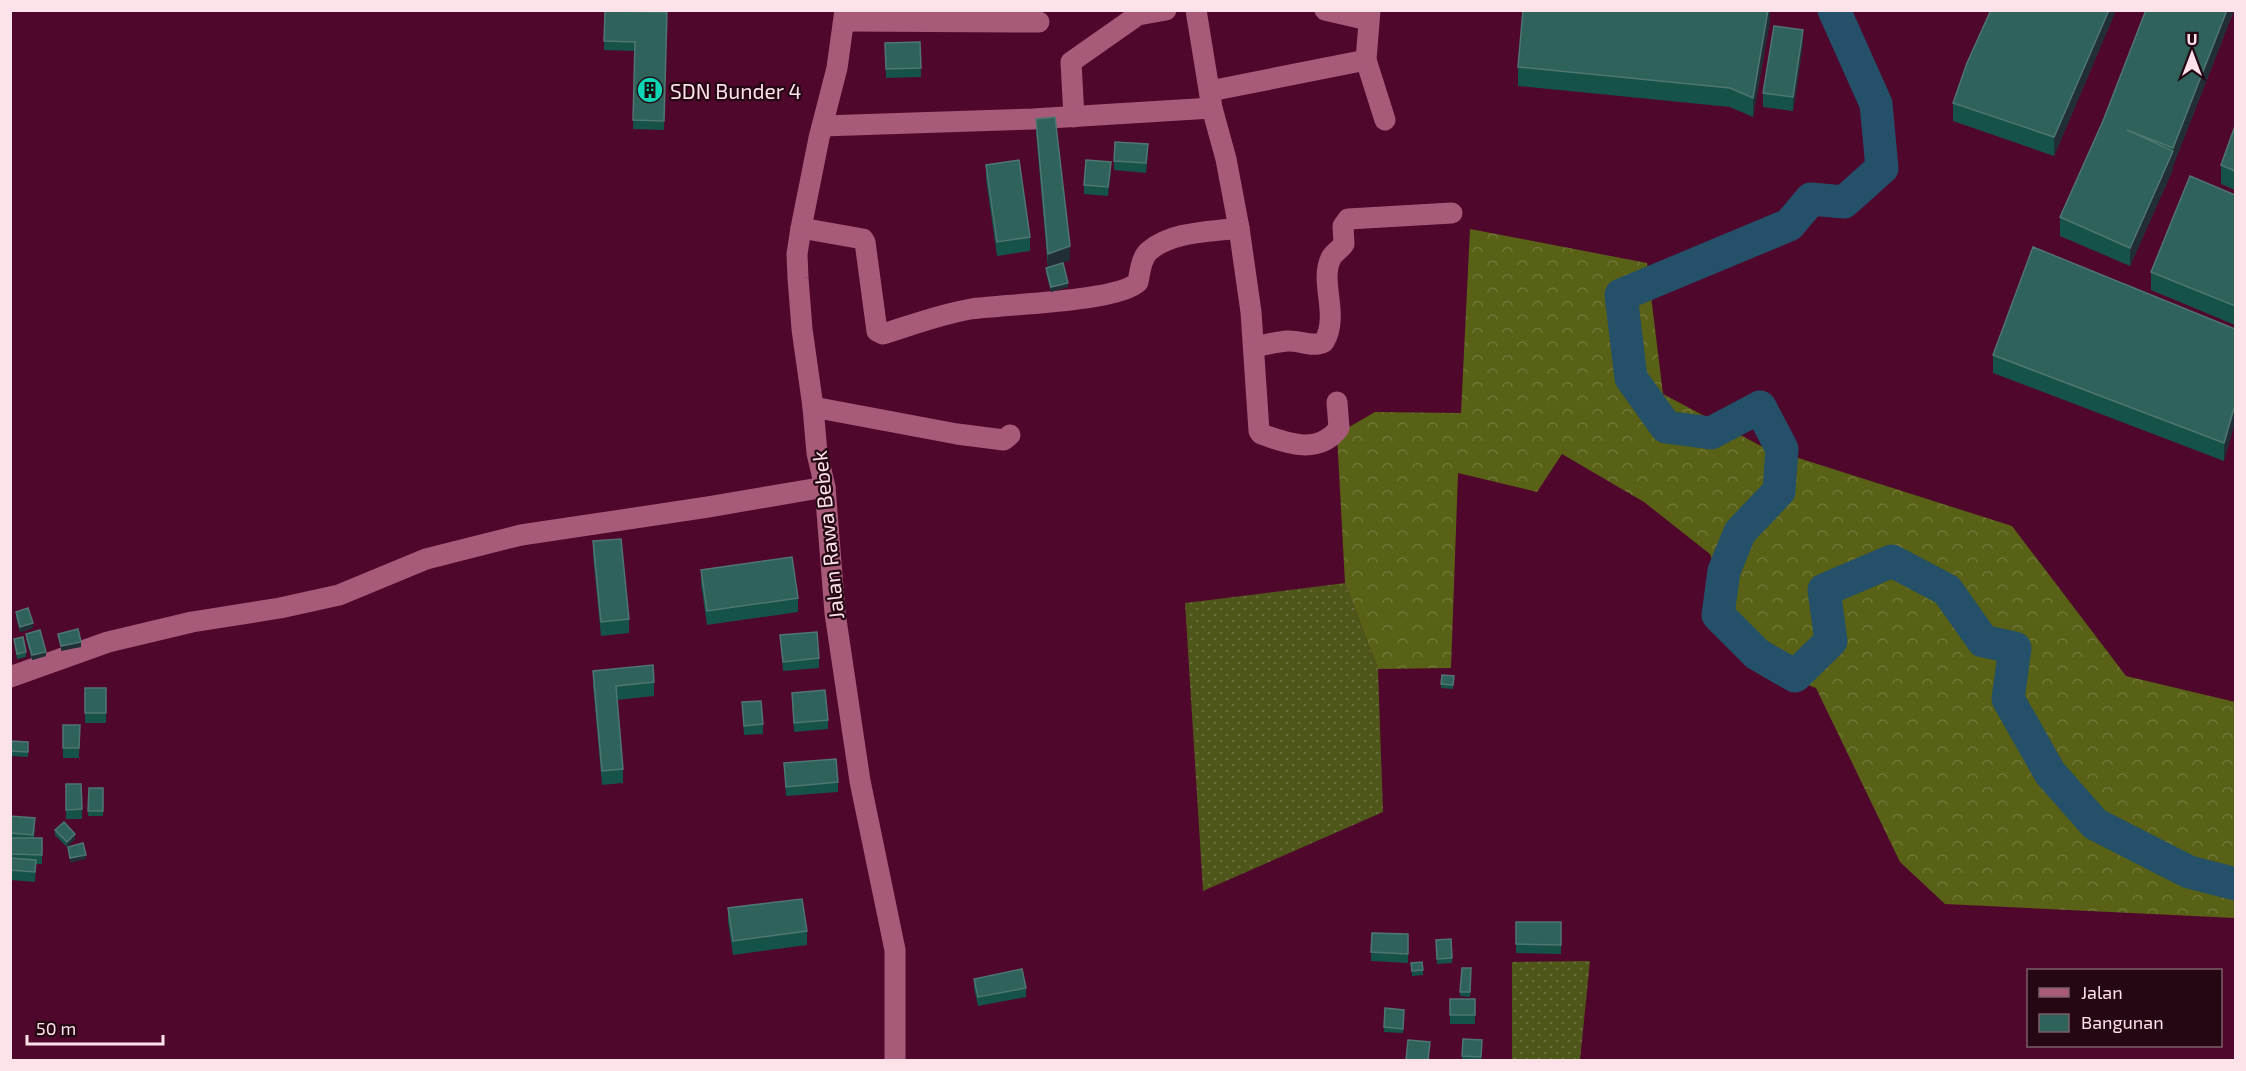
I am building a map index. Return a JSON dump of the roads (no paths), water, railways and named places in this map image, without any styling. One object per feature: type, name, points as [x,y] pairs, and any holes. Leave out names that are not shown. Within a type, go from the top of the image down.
[{"type":"street","points":[[1074,117],[1071,62],[1138,15],[1166,10]]},
{"type":"street","points":[[1196,10],[1211,99],[1226,159],[1239,228],[1254,347],[1259,431],[1290,445],[1318,445],[1332,437],[1339,428],[1338,402]]},
{"type":"street","points":[[1325,10],[1369,15],[1366,60],[1385,120]]},
{"type":"street","points":[[844,16],[1039,22]]},
{"type":"street","name":"Jalan Rawa Bebek","points":[[844,16],[837,68],[822,126],[801,228],[797,254],[798,278],[817,453],[825,487],[835,613],[860,781],[895,950],[895,1060]]},
{"type":"street","points":[[822,126],[1074,117],[1211,99],[1366,60]]},
{"type":"street","points":[[1254,347],[1287,341],[1300,341],[1313,345],[1324,342],[1331,308],[1330,261],[1332,255],[1344,244],[1343,226],[1348,219],[1452,213]]},
{"type":"street","points":[[801,228],[863,239],[877,331],[883,334],[954,313],[1080,298],[1125,289],[1138,282],[1142,261],[1148,252],[1163,243],[1184,236],[1239,228]]},
{"type":"street","points":[[813,407],[957,434],[1004,440],[1010,435]]},
{"type":"street","points":[[10,677],[108,642],[192,622],[280,608],[339,595],[426,559],[521,535],[825,487]]},
{"type":"waterway","points":[[1834,10],[1876,104],[1882,168],[1844,202],[1811,199],[1789,225],[1621,295],[1631,378],[1666,427],[1711,433],[1760,407],[1782,449],[1779,491],[1740,532],[1724,571],[1718,615],[1757,654],[1795,676],[1831,641],[1824,590],[1892,561],[1947,590],[1983,641],[2015,648],[2008,699],[2050,773],[2095,824],[2189,872],[2236,884]]},
{"type":"place","name":"SDN Bunder 4","points":[[650,90]]}]
